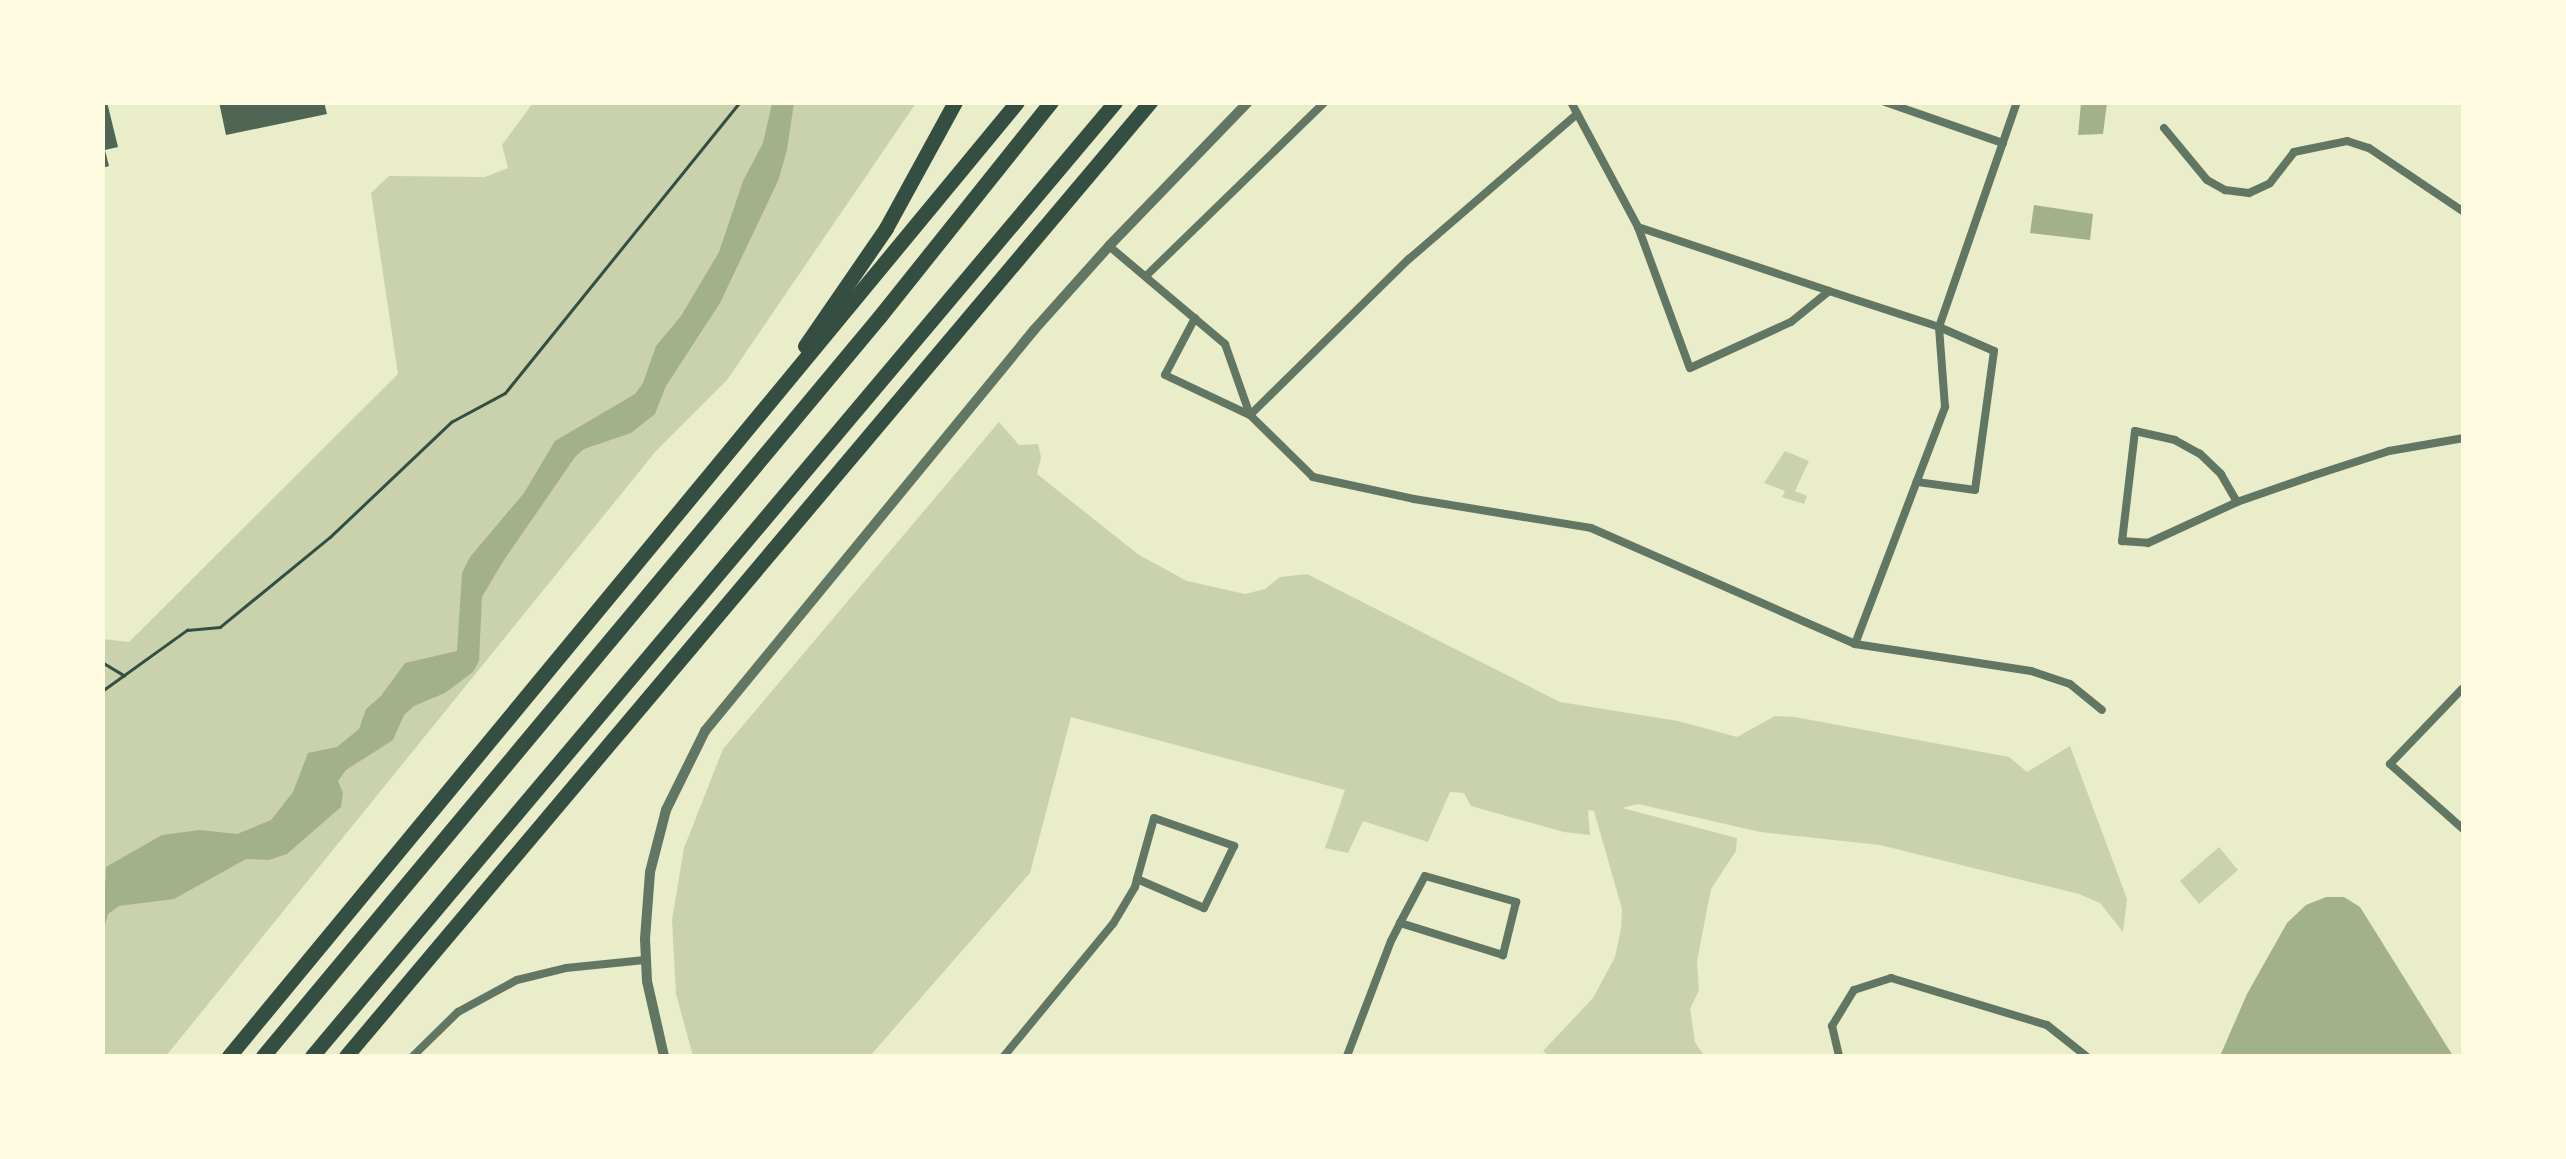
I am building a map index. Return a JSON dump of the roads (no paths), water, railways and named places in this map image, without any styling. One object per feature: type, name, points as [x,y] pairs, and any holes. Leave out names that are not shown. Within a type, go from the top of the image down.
[{"type":"highway","points":[[730,452],[886,228],[955,102]]},
{"type":"highway","points":[[229,1056],[1016,102]]},
{"type":"highway","points":[[263,1056],[856,346],[1051,102]]},
{"type":"highway","points":[[312,1056],[1115,102]]},
{"type":"highway","points":[[346,1056],[1150,102]]},
{"type":"street","points":[[664,1056],[645,960],[646,909],[657,838],[677,782],[705,730],[1108,246],[1248,102]]},
{"type":"street","points":[[1146,276],[1324,102]]},
{"type":"street","points":[[1571,102],[1638,227],[1690,368],[1791,322],[1828,291]]},
{"type":"street","points":[[1886,102],[2003,143]]},
{"type":"street","points":[[1855,644],[1946,407],[1939,327],[2018,102]]},
{"type":"street","points":[[1250,415],[1409,259],[1577,114]]},
{"type":"street","points":[[2164,128],[2207,180],[2226,190],[2250,192],[2282,171],[2294,152],[2347,141],[2369,148],[2464,212]]},
{"type":"street","points":[[1638,227],[1939,327],[1994,351],[1975,490],[1917,482]]},
{"type":"street","points":[[1108,246],[1225,344],[1250,415]]},
{"type":"street","points":[[1195,318],[1164,374],[1250,415],[1313,477],[1414,500],[1592,528],[1855,644],[2031,672],[2070,684],[2102,710]]},
{"type":"street","points":[[2237,502],[2221,474],[2200,454],[2175,440],[2136,431],[2122,541],[2148,543],[2237,502],[2389,451],[2464,438]]},
{"type":"street","points":[[2462,689],[2390,764],[2464,830]]},
{"type":"street","points":[[1021,1056],[1007,1052],[1113,924],[1137,879],[1154,818],[1234,846],[1204,908],[1137,879]]},
{"type":"street","points":[[1347,1056],[1370,990],[1400,924],[1425,876],[1516,902],[1503,955],[1400,924]]},
{"type":"street","points":[[413,1056],[458,1012],[517,980],[566,968],[645,960]]},
{"type":"street","points":[[1839,1056],[1832,1026],[1854,990],[1891,978],[2047,1025],[2086,1056]]}]
